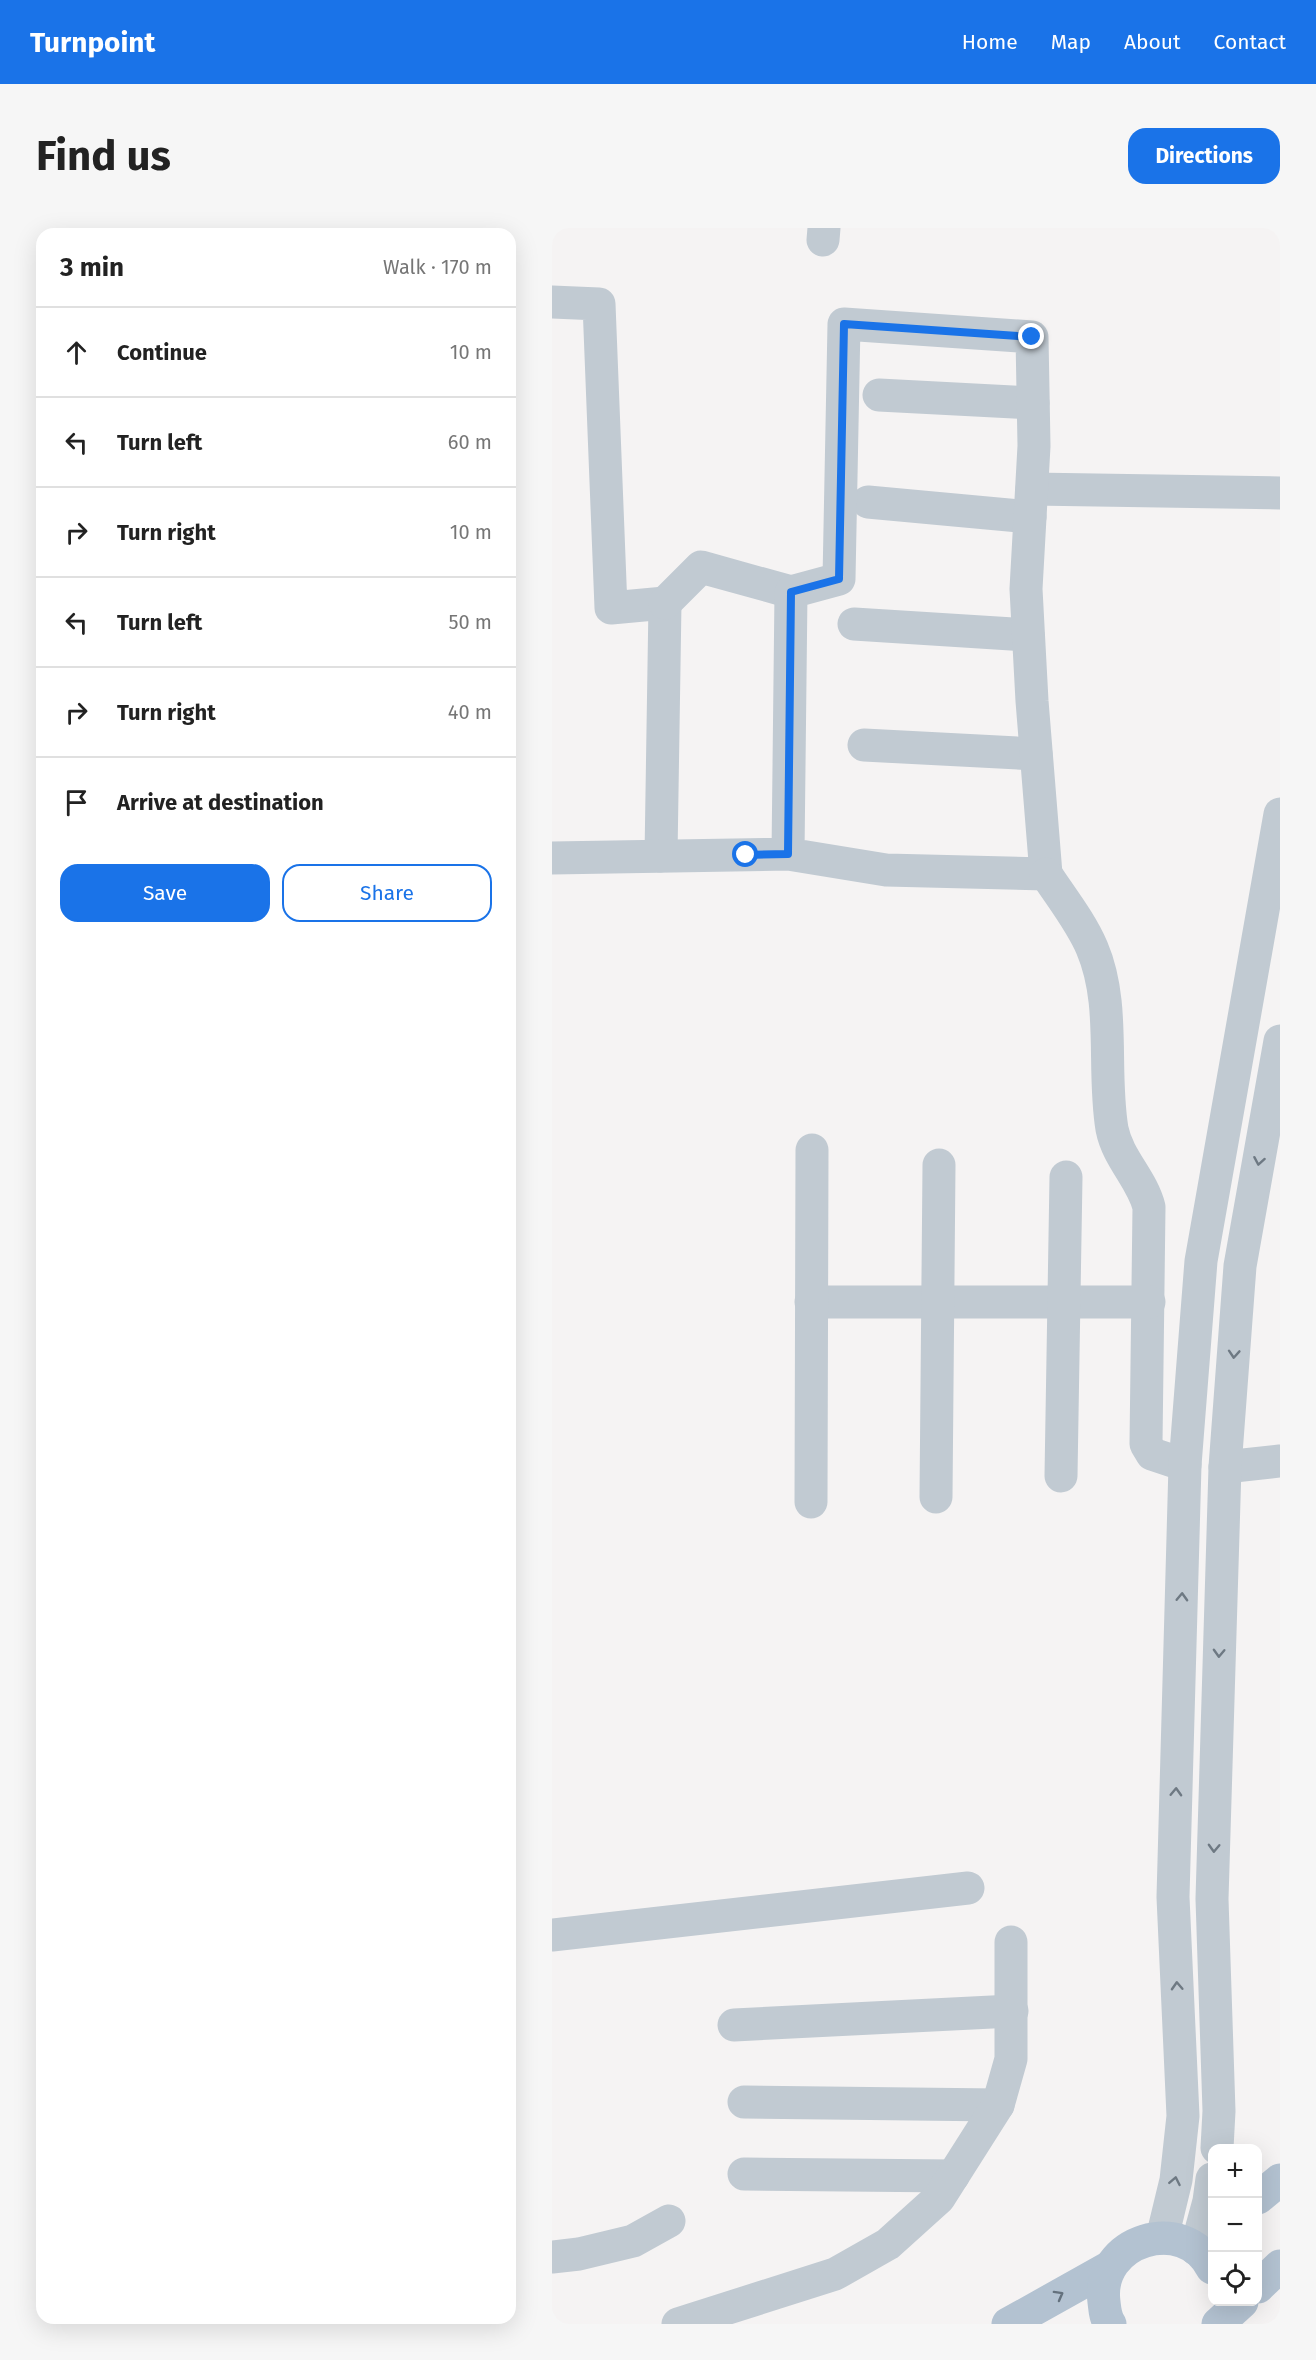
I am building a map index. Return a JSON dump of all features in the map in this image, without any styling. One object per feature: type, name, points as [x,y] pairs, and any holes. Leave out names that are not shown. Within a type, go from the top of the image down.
[{"type":"main road","points":[[1262,2194],[1280,2180]]},
{"type":"main road","points":[[1008,2324],[1110,2267],[1124,2251],[1141,2241],[1162,2238],[1179,2240],[1207,2258]]},
{"type":"main road","points":[[1262,2282],[1280,2266]]},
{"type":"main road","points":[[1110,2267],[1102,2291],[1106,2317],[1110,2324]]},
{"type":"main road","points":[[1216,2324],[1219,2306]]},
{"type":"main road","points":[[1216,2324],[1236,2306]]},
{"type":"street","points":[[552,302],[599,304],[611,608],[665,603],[701,567],[791,592],[839,579],[844,324],[1032,337],[1031,503],[1026,589],[1046,874],[1092,948],[1103,988],[1113,1130],[1121,1157],[1145,1192],[1149,1207],[1149,1302],[1144,1419],[1146,1444],[1152,1454],[1185,1465]]},
{"type":"street","points":[[879,395],[1033,403]]},
{"type":"street","points":[[868,502],[1031,503],[1280,493]]},
{"type":"street","points":[[788,854],[791,592]]},
{"type":"street","points":[[662,856],[665,603]]},
{"type":"street","points":[[854,624],[1028,636]]},
{"type":"street","points":[[864,745],[1036,754]]},
{"type":"street","points":[[1162,2238],[1176,2180],[1184,2116],[1173,1897],[1185,1465],[1201,1261],[1280,814]]},
{"type":"street","points":[[552,858],[788,854],[886,870],[1046,874]]},
{"type":"street","points":[[1217,2144],[1219,2111],[1212,1899],[1225,1467],[1240,1266],[1275,1099],[1280,1041]]},
{"type":"street","points":[[811,1502],[812,1150]]},
{"type":"street","points":[[936,1497],[939,1165]]},
{"type":"street","points":[[1061,1476],[1066,1178]]},
{"type":"street","points":[[811,1302],[1149,1302]]},
{"type":"street","points":[[1225,1467],[1280,1461]]},
{"type":"street","points":[[552,1935],[968,1888]]},
{"type":"street","points":[[678,2324],[835,2274],[888,2244],[939,2199],[998,2105],[1011,2059],[1011,1942]]},
{"type":"street","points":[[734,2025],[1012,2011]]},
{"type":"street","points":[[744,2102],[998,2105]]},
{"type":"street","points":[[744,2174],[953,2176]]},
{"type":"street","points":[[1207,2258],[1209,2198]]},
{"type":"street","points":[[552,2257],[579,2254],[633,2241],[669,2221]]},
{"type":"route","points":[[746,855],[788,854],[791,592],[839,579],[844,324],[1032,337]]}]
